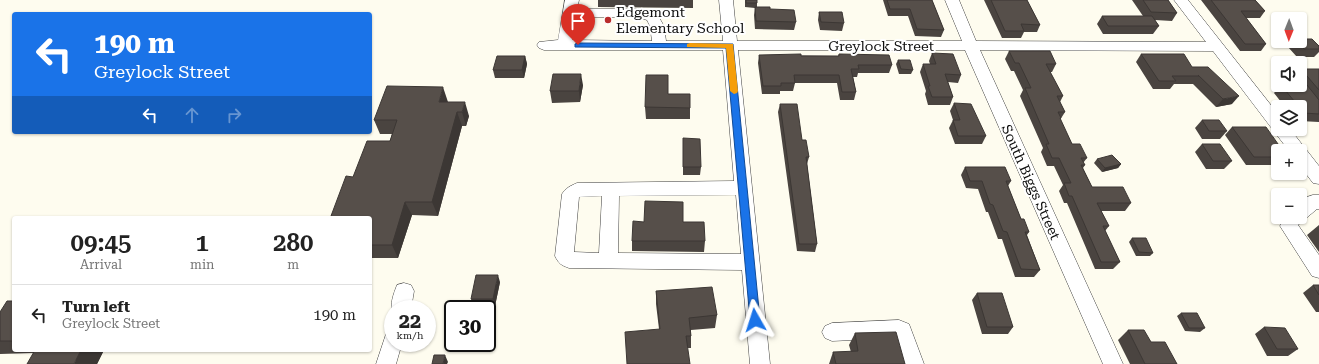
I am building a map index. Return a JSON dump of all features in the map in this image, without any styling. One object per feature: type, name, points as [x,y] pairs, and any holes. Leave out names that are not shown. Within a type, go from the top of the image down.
[{"type":"street","points":[[726,0],[749,262],[760,364]]},
{"type":"street","name":"South Biggs Street","points":[[952,0],[1112,364]]},
{"type":"street","points":[[1181,0],[1271,116]]},
{"type":"street","points":[[564,45],[571,6],[638,13],[652,17],[657,26],[660,46]]},
{"type":"street","name":"Greylock Street","points":[[544,45],[971,45],[1218,47]]},
{"type":"street","points":[[1286,136],[1293,144]]},
{"type":"street","points":[[1307,162],[1317,173]]},
{"type":"street","points":[[743,188],[577,190],[571,194],[564,256],[569,260],[749,262]]},
{"type":"street","points":[[608,260],[611,190]]},
{"type":"street","points":[[1307,208],[1313,202],[1319,202]]},
{"type":"street","points":[[1289,224],[1319,270]]},
{"type":"street","points":[[832,332],[899,329],[904,334],[914,364]]},
{"type":"street","points":[[386,364],[390,352]]},
{"type":"building","points":[[746,0],[757,0],[757,3],[746,3]]},
{"type":"building","points":[[887,0],[932,0],[944,30],[917,29],[910,9],[890,9]]},
{"type":"building","points":[[991,0],[1027,0],[1040,25],[1021,24],[1024,31],[1005,31]]},
{"type":"building","points":[[1143,0],[1168,0],[1177,13],[1151,12]]},
{"type":"building","points":[[1211,0],[1255,0],[1265,11],[1241,11],[1266,44],[1245,44]]},
{"type":"building","points":[[755,7],[794,10],[796,22],[756,21]]},
{"type":"building","points":[[819,12],[842,12],[844,23],[821,22]]},
{"type":"building","points":[[1102,16],[1152,16],[1159,26],[1108,26]]},
{"type":"building","points":[[1307,39],[1312,39],[1319,46],[1319,49],[1303,48],[1307,48]]},
{"type":"building","points":[[1009,51],[1050,51],[1056,64],[1046,64],[1063,96],[1057,96],[1065,112],[1058,112],[1072,144],[1080,144],[1087,158],[1081,158],[1085,165],[1081,165],[1092,187],[1123,187],[1131,203],[1097,203],[1109,226],[1103,226],[1120,262],[1101,262],[1072,196],[1069,196],[1064,183],[1071,183],[1059,158],[1052,158],[1046,144],[1049,144],[1025,88],[1031,88],[1019,63],[1015,63]]},
{"type":"building","points":[[932,53],[953,54],[961,75],[945,74],[953,97],[932,97],[923,64],[936,64]]},
{"type":"building","points":[[801,54],[801,56],[839,56],[839,54],[889,55],[892,65],[858,65],[859,69],[851,69],[856,92],[842,92],[839,75],[794,75],[795,83],[781,83],[781,86],[763,86],[759,55]]},
{"type":"building","points":[[1141,54],[1184,54],[1192,67],[1208,67],[1239,96],[1223,99],[1198,75],[1199,76],[1172,76],[1176,81],[1159,81]]},
{"type":"building","points":[[497,56],[525,56],[522,70],[493,70]]},
{"type":"building","points":[[898,60],[910,60],[913,70],[901,69]]},
{"type":"building","points":[[1307,69],[1319,69],[1319,90],[1307,76]]},
{"type":"building","points":[[553,74],[581,74],[579,91],[550,91]]},
{"type":"building","points":[[646,75],[668,75],[668,94],[690,94],[690,108],[645,107]]},
{"type":"building","points":[[1307,85],[1319,100],[1319,114],[1307,113],[1307,100],[1293,100],[1287,92],[1307,92]]},
{"type":"building","points":[[387,86],[443,87],[439,102],[465,102],[462,112],[457,112],[432,202],[405,202],[392,245],[372,245],[372,216],[331,216],[346,176],[353,177],[367,141],[390,141],[397,120],[374,120]]},
{"type":"building","points":[[954,103],[971,104],[986,136],[958,136],[953,120],[960,120]]},
{"type":"building","points":[[780,104],[797,104],[802,140],[806,140],[809,157],[806,157],[817,244],[799,244]]},
{"type":"building","points":[[1202,120],[1219,120],[1227,131],[1209,131]]},
{"type":"building","points":[[1232,127],[1266,127],[1278,144],[1271,144],[1271,157],[1254,157]]},
{"type":"building","points":[[683,138],[700,139],[701,167],[683,167]]},
{"type":"building","points":[[1202,144],[1220,144],[1232,161],[1213,161]]},
{"type":"building","points":[[1112,155],[1121,164],[1105,168],[1097,159]]},
{"type":"building","points":[[965,167],[1005,167],[1011,181],[1006,181],[1021,219],[1024,219],[1029,232],[1025,232],[1040,270],[1021,269],[1007,232],[1003,231],[993,205],[990,204],[982,181],[970,181]]},
{"type":"building","points":[[645,201],[683,202],[683,222],[704,222],[705,241],[632,241],[633,221],[644,222]]},
{"type":"building","points":[[1132,238],[1146,238],[1153,253],[1139,252]]},
{"type":"building","points":[[476,275],[498,275],[493,299],[471,299]]},
{"type":"building","points":[[1313,285],[1319,285],[1319,295]]},
{"type":"building","points":[[712,287],[717,315],[689,318],[691,336],[686,336],[690,364],[627,364],[625,332],[660,329],[656,291]]},
{"type":"building","points":[[977,293],[1002,293],[1013,327],[987,327]]},
{"type":"building","points":[[7,301],[12,301],[12,341],[0,341],[0,312]]},
{"type":"building","points":[[1181,313],[1197,313],[1205,328],[1189,328]]},
{"type":"building","points":[[1264,327],[1285,328],[1298,349],[1277,349]]},
{"type":"building","points":[[1128,330],[1144,330],[1151,342],[1165,342],[1177,364],[1145,364]]},
{"type":"building","points":[[896,332],[905,364],[836,364],[833,352],[858,351],[855,333]]},
{"type":"building","points":[[34,352],[80,352],[74,364],[27,364]]},
{"type":"building","points":[[434,355],[445,355],[443,364],[432,364]]},
{"type":"slow traffic","points":[[690,45],[730,46],[734,91]]},
{"type":"place","name":"Edgemont Elementary School","points":[[608,20]]},
{"type":"route","points":[[578,45],[730,46],[755,320]]}]
